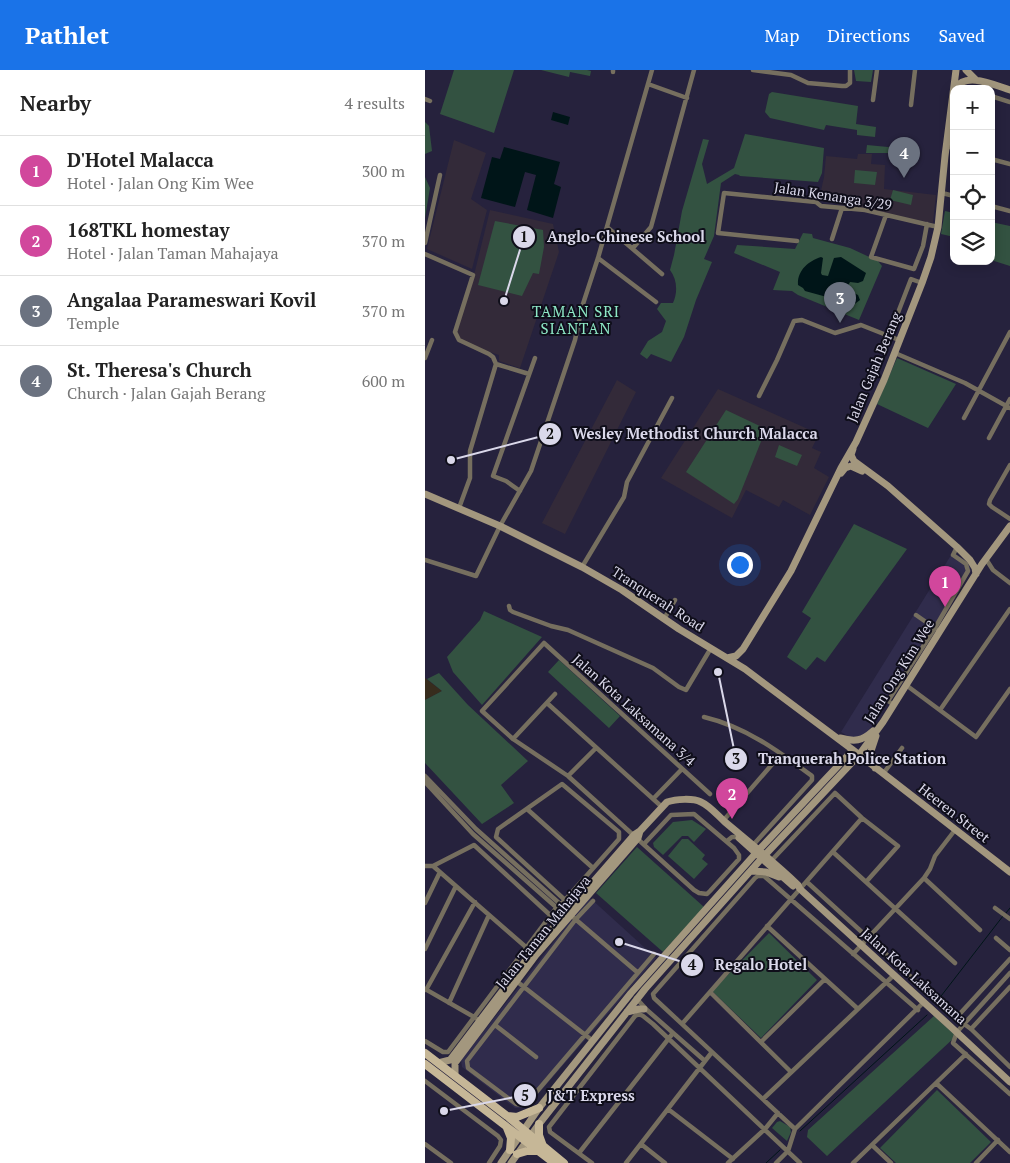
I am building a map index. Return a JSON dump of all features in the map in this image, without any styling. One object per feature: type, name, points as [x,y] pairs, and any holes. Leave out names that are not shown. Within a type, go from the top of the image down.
[{"type":"main road","name":"Jalan Gajah Berang","points":[[955,85],[956,70]]},
{"type":"main road","points":[[965,70],[977,81]]},
{"type":"main road","points":[[957,85],[963,80],[977,81],[1010,90]]},
{"type":"main road","name":"Jalan Gajah Berang","points":[[727,658],[736,656],[743,649],[791,571],[855,442],[895,353],[931,257],[938,227],[950,147]]},
{"type":"main road","points":[[855,442],[851,455],[852,458],[888,486],[957,547],[973,564],[976,574]]},
{"type":"main road","points":[[834,483],[842,471],[851,466],[871,474]]},
{"type":"main road","name":"Tranquerah Road","points":[[425,494],[500,526],[582,566],[622,590],[665,620],[745,668],[859,755]]},
{"type":"main road","name":"Jalan Ong Kim Wee","points":[[525,1136],[539,1124],[626,1013],[641,1007],[645,990],[764,856],[850,767],[883,722],[937,629],[1010,526]]},
{"type":"main road","points":[[743,649],[741,661],[745,668]]},
{"type":"main road","points":[[835,736],[860,741],[883,722]]},
{"type":"main road","points":[[875,768],[872,746],[883,722]]},
{"type":"main road","points":[[835,736],[844,748],[843,761]]},
{"type":"main road","points":[[501,1163],[514,1152],[525,1136],[539,1108],[630,995],[756,849],[853,750]]},
{"type":"main road","name":"Heeren Street","points":[[859,755],[1010,872]]},
{"type":"main road","points":[[850,767],[865,765],[875,768]]},
{"type":"main road","points":[[662,806],[672,800],[698,800],[704,803],[756,849]]},
{"type":"main road","name":"Jalan Taman Mahajaya","points":[[532,951],[562,925],[662,806]]},
{"type":"main road","points":[[725,822],[739,837],[756,849]]},
{"type":"main road","name":"Jalan Taman Mahajaya","points":[[455,1076],[455,1063],[515,980],[532,951],[579,906],[637,835]]},
{"type":"main road","name":"Jalan Kota Laksamana","points":[[756,849],[786,880],[800,890],[1010,1082]]},
{"type":"main road","name":"Jalan Kota Laksamana","points":[[764,856],[772,860],[800,890]]},
{"type":"main road","points":[[751,871],[766,872],[786,880]]},
{"type":"main road","name":"Jalan Taman Mahajaya","points":[[438,1063],[451,1060],[515,980]]},
{"type":"main road","points":[[425,1053],[507,1116],[525,1136]]},
{"type":"main road","points":[[425,1064],[505,1125],[525,1136],[564,1163]]},
{"type":"main road","points":[[507,1116],[517,1117],[539,1108]]},
{"type":"main road","points":[[539,1124],[542,1149],[554,1163]]},
{"type":"main road","points":[[505,1125],[511,1138],[514,1152],[511,1163]]},
{"type":"main road","points":[[514,1152],[542,1149]]},
{"type":"street","points":[[425,560],[476,576],[500,526],[531,472],[575,340],[582,307],[652,70]]},
{"type":"street","points":[[633,248],[651,227],[694,70]]},
{"type":"street","points":[[753,70],[791,75],[808,83],[847,86],[850,83],[850,70]]},
{"type":"street","points":[[873,100],[877,70]]},
{"type":"street","points":[[911,105],[915,70]]},
{"type":"street","points":[[648,84],[687,98]]},
{"type":"street","points":[[995,97],[1010,102]]},
{"type":"street","points":[[995,160],[1010,164]]},
{"type":"street","points":[[425,243],[440,175]]},
{"type":"street","name":"Jalan Kenanga 3/29","points":[[797,241],[718,233],[724,193],[816,202],[821,206],[865,210],[938,227]]},
{"type":"street","points":[[942,193],[950,195]]},
{"type":"street","points":[[995,207],[1010,211]]},
{"type":"street","points":[[832,238],[842,208]]},
{"type":"street","points":[[886,215],[871,258],[913,269],[923,246],[927,224]]},
{"type":"street","points":[[607,226],[663,274]]},
{"type":"street","points":[[425,254],[473,276],[455,332],[459,340],[489,354],[493,357],[496,364],[470,452],[470,478],[459,508]]},
{"type":"street","points":[[598,258],[656,302]]},
{"type":"street","points":[[889,336],[911,279],[922,283]]},
{"type":"street","points":[[759,396],[794,321],[802,320],[835,333],[861,325],[899,340]]},
{"type":"street","points":[[964,418],[1010,332]]},
{"type":"street","points":[[425,358],[432,340]]},
{"type":"street","points":[[895,353],[979,391],[1008,407]]},
{"type":"street","points":[[520,491],[506,481],[493,476],[535,358]]},
{"type":"street","points":[[496,364],[529,374]]},
{"type":"street","points":[[582,566],[624,497],[627,482],[672,398]]},
{"type":"street","points":[[989,438],[1008,407],[1010,399]]},
{"type":"street","points":[[1010,465],[989,500],[989,504],[1010,519]]},
{"type":"street","points":[[893,704],[888,701],[937,629],[968,571],[966,564],[953,555],[957,547]]},
{"type":"street","points":[[986,559],[993,570],[1010,583]]},
{"type":"street","points":[[981,567],[993,570]]},
{"type":"street","points":[[665,620],[675,600]]},
{"type":"street","points":[[509,606],[513,612],[568,630],[653,668],[686,690],[711,648]]},
{"type":"street","points":[[940,710],[1010,609]]},
{"type":"street","points":[[917,615],[937,629]]},
{"type":"street","name":"Jalan Kota Laksamana 3/4","points":[[513,739],[482,711],[544,643],[709,794]]},
{"type":"street","points":[[905,685],[976,737],[1010,689]]},
{"type":"street","points":[[555,694],[513,739],[568,776],[637,835],[644,844],[693,890],[703,895],[710,891],[739,859],[739,852],[697,815],[671,815],[644,844]]},
{"type":"street","points":[[547,703],[662,806]]},
{"type":"street","points":[[704,717],[716,720],[763,740],[812,776],[812,780],[756,849]]},
{"type":"street","points":[[568,776],[596,748]]},
{"type":"street","points":[[883,774],[903,748]]},
{"type":"street","points":[[725,822],[781,754]]},
{"type":"street","points":[[653,798],[682,769]]},
{"type":"street","points":[[425,778],[473,834],[637,972]]},
{"type":"street","points":[[425,1041],[443,1052],[448,1052],[474,1016],[532,951],[551,915],[565,900],[619,839],[619,832],[562,784],[498,829],[496,837],[565,900]]},
{"type":"street","points":[[772,860],[835,793],[862,818],[898,846],[866,882]]},
{"type":"street","points":[[527,808],[593,868]]},
{"type":"street","points":[[682,1024],[862,818]]},
{"type":"street","points":[[853,954],[924,878],[935,856],[955,830]]},
{"type":"street","points":[[727,842],[733,837],[739,837]]},
{"type":"street","points":[[425,866],[433,866],[474,846],[551,915]]},
{"type":"street","points":[[833,852],[955,964]]},
{"type":"street","points":[[433,866],[532,951]]},
{"type":"street","points":[[425,903],[440,872]]},
{"type":"street","points":[[795,1129],[654,998],[655,991],[722,918],[755,878],[761,875],[765,876],[917,1010]]},
{"type":"street","points":[[924,878],[980,930]]},
{"type":"street","points":[[807,882],[956,1018],[971,1029],[1010,1067]]},
{"type":"street","points":[[425,949],[456,886]]},
{"type":"street","points":[[593,901],[569,915],[524,987],[467,1061],[468,1068],[516,1104],[522,1105],[527,1103],[654,954]]},
{"type":"street","points":[[475,902],[426,990],[481,1021]]},
{"type":"street","points":[[995,908],[1010,919]]},
{"type":"street","points":[[449,1003],[489,915]]},
{"type":"street","points":[[767,926],[858,1009]]},
{"type":"street","points":[[995,938],[1010,950]]},
{"type":"street","points":[[956,1018],[1010,959]]},
{"type":"street","points":[[1010,973],[957,1032],[953,1043],[1010,1094]]},
{"type":"street","points":[[763,1099],[894,975]]},
{"type":"street","points":[[761,1042],[825,979]]},
{"type":"street","points":[[515,980],[593,1041]]},
{"type":"street","points":[[971,1029],[1010,987]]},
{"type":"street","points":[[710,992],[791,1072]]},
{"type":"street","points":[[630,995],[641,1007],[705,1062]]},
{"type":"street","points":[[776,1163],[788,1151],[795,1129],[924,1002]]},
{"type":"street","points":[[641,1007],[643,1016],[669,1038],[801,1163]]},
{"type":"street","points":[[592,1163],[550,1132],[550,1123],[641,1007]]},
{"type":"street","points":[[495,1025],[536,1056]]},
{"type":"street","points":[[579,1153],[673,1033]]},
{"type":"street","points":[[626,1163],[712,1052]]},
{"type":"street","points":[[853,1163],[966,1054]]},
{"type":"street","points":[[425,1081],[501,1140],[500,1146],[489,1163]]},
{"type":"street","points":[[936,1083],[1010,1152]]},
{"type":"street","points":[[668,1109],[733,1159]]},
{"type":"street","points":[[728,1163],[765,1130],[778,1113]]},
{"type":"street","points":[[976,1163],[998,1140]]},
{"type":"street","points":[[425,1144],[451,1163]]},
{"type":"street","points":[[641,1144],[665,1163]]},
{"type":"street","points":[[872,1145],[891,1163]]},
{"type":"shaded area","points":[[553,112],[570,117],[568,125],[551,120]]},
{"type":"shaded area","points":[[454,140],[486,153],[471,199],[487,210],[472,269],[427,249]]},
{"type":"shaded area","points":[[504,147],[560,162],[554,184],[561,187],[553,218],[527,210],[536,175],[525,172],[515,207],[481,198],[492,157],[500,159]]},
{"type":"shaded area","points":[[858,154],[872,154],[871,164],[885,165],[884,189],[936,195],[933,223],[819,200],[826,156],[857,159]]},
{"type":"shaded area","points":[[490,210],[553,224],[559,252],[520,368],[499,361],[499,355],[460,342],[456,331],[475,271]]},
{"type":"shaded area","points":[[821,257],[823,258],[822,275],[828,276],[834,258],[841,257],[866,273],[863,281],[858,283],[850,282],[846,289],[858,295],[860,300],[852,306],[845,302],[805,291],[798,285],[799,275],[804,267]]},
{"type":"shaded area","points":[[617,380],[636,392],[565,534],[542,523]]},
{"type":"shaded area","points":[[718,389],[819,434],[812,448],[821,452],[814,468],[829,477],[810,515],[783,500],[779,507],[746,490],[732,518],[661,478]]},
{"type":"shaded area","points":[[953,552],[969,563],[971,571],[865,736],[853,739],[841,732]]},
{"type":"shaded area","points":[[425,678],[442,691],[425,700]]},
{"type":"shaded area","points":[[589,897],[656,958],[526,1108],[515,1108],[462,1067],[461,1060]]},
{"type":"green space","points":[[454,70],[514,70],[494,133],[440,114]]},
{"type":"green space","points":[[541,70],[591,71],[590,76],[570,72],[569,77]]},
{"type":"green space","points":[[854,70],[873,70],[871,82],[856,81]]},
{"type":"green space","points":[[772,92],[858,106],[856,124],[876,127],[875,137],[857,135],[857,130],[826,125],[824,130],[770,118],[765,112],[769,94]]},
{"type":"green space","points":[[425,122],[429,126],[432,151],[425,154]]},
{"type":"green space","points":[[745,134],[824,148],[822,173],[818,182],[740,176],[735,174],[721,183],[714,236],[704,259],[712,262],[696,300],[684,337],[671,362],[651,354],[647,359],[640,354],[648,341],[662,332],[666,321],[657,309],[661,303],[673,303],[675,299],[675,281],[670,270],[682,211],[703,139],[709,140],[702,164],[707,184],[734,168]]},
{"type":"green space","points":[[867,145],[909,149],[909,153],[866,153]]},
{"type":"green space","points":[[855,170],[877,172],[875,185],[854,183]]},
{"type":"green space","points":[[425,177],[430,188],[425,218]]},
{"type":"green space","points":[[893,190],[913,195],[911,205],[890,200]]},
{"type":"green space","points":[[945,211],[950,212],[950,236],[941,234]]},
{"type":"green space","points":[[495,221],[543,230],[544,247],[539,274],[533,273],[522,296],[478,285]]},
{"type":"green space","points":[[995,223],[1010,226],[1010,266],[995,261]]},
{"type":"green space","points":[[803,233],[812,234],[813,238],[850,248],[878,261],[882,266],[859,320],[792,291],[773,290],[780,272],[734,253],[737,245],[795,249]]},
{"type":"green space","points":[[897,358],[956,384],[928,428],[877,404]]},
{"type":"green space","points":[[726,410],[766,429],[738,499],[734,504],[686,472]]},
{"type":"green space","points":[[779,445],[802,455],[797,466],[775,457]]},
{"type":"green space","points":[[854,524],[907,549],[825,662],[817,657],[806,670],[787,657],[811,618],[802,612]]},
{"type":"green space","points":[[484,611],[542,637],[482,705],[453,672],[447,657],[480,620]]},
{"type":"green space","points":[[559,660],[620,716],[609,728],[548,672]]},
{"type":"green space","points":[[439,673],[468,705],[528,761],[501,785],[514,803],[482,824],[425,763],[425,700],[442,691],[427,679]]},
{"type":"green space","points":[[692,820],[706,829],[694,842],[688,836],[682,836],[663,855],[654,847],[653,843],[673,822]]},
{"type":"green space","points":[[682,839],[688,839],[705,855],[702,859],[708,864],[694,879],[668,856]]},
{"type":"green space","points":[[637,847],[704,907],[663,952],[596,893]]},
{"type":"green space","points":[[769,933],[817,980],[761,1038],[712,991]]},
{"type":"green space","points":[[934,1016],[956,1036],[827,1156],[807,1137],[808,1130]]},
{"type":"green space","points":[[937,1090],[991,1142],[970,1163],[896,1163],[880,1148]]},
{"type":"green space","points":[[780,1121],[790,1127],[791,1132],[787,1141],[772,1128]]},
{"type":"waterway","points":[[1006,913],[1010,908]]},
{"type":"waterway","points":[[938,1000],[1003,916]]},
{"type":"waterway","points":[[800,1131],[927,1015]]},
{"type":"waterway","points":[[766,1163],[780,1150]]},
{"type":"place","name":"St. Theresa's Church","points":[[904,178]]},
{"type":"place","name":"Anglo-Chinese School","points":[[504,301]]},
{"type":"place","name":"Angalaa Parameswari Kovil","points":[[840,323]]},
{"type":"place","name":"Wesley Methodist Church Malacca","points":[[451,460]]},
{"type":"place","name":"D'Hotel Malacca","points":[[945,607]]},
{"type":"place","name":"Tranquerah Police Station","points":[[718,672]]},
{"type":"place","name":"168TKL homestay","points":[[732,819]]},
{"type":"place","name":"Regalo Hotel","points":[[619,942]]},
{"type":"place","name":"J&T Express","points":[[444,1111]]},
{"type":"district","name":"TAMAN SRI SIANTAN","points":[[576,320]]}]
